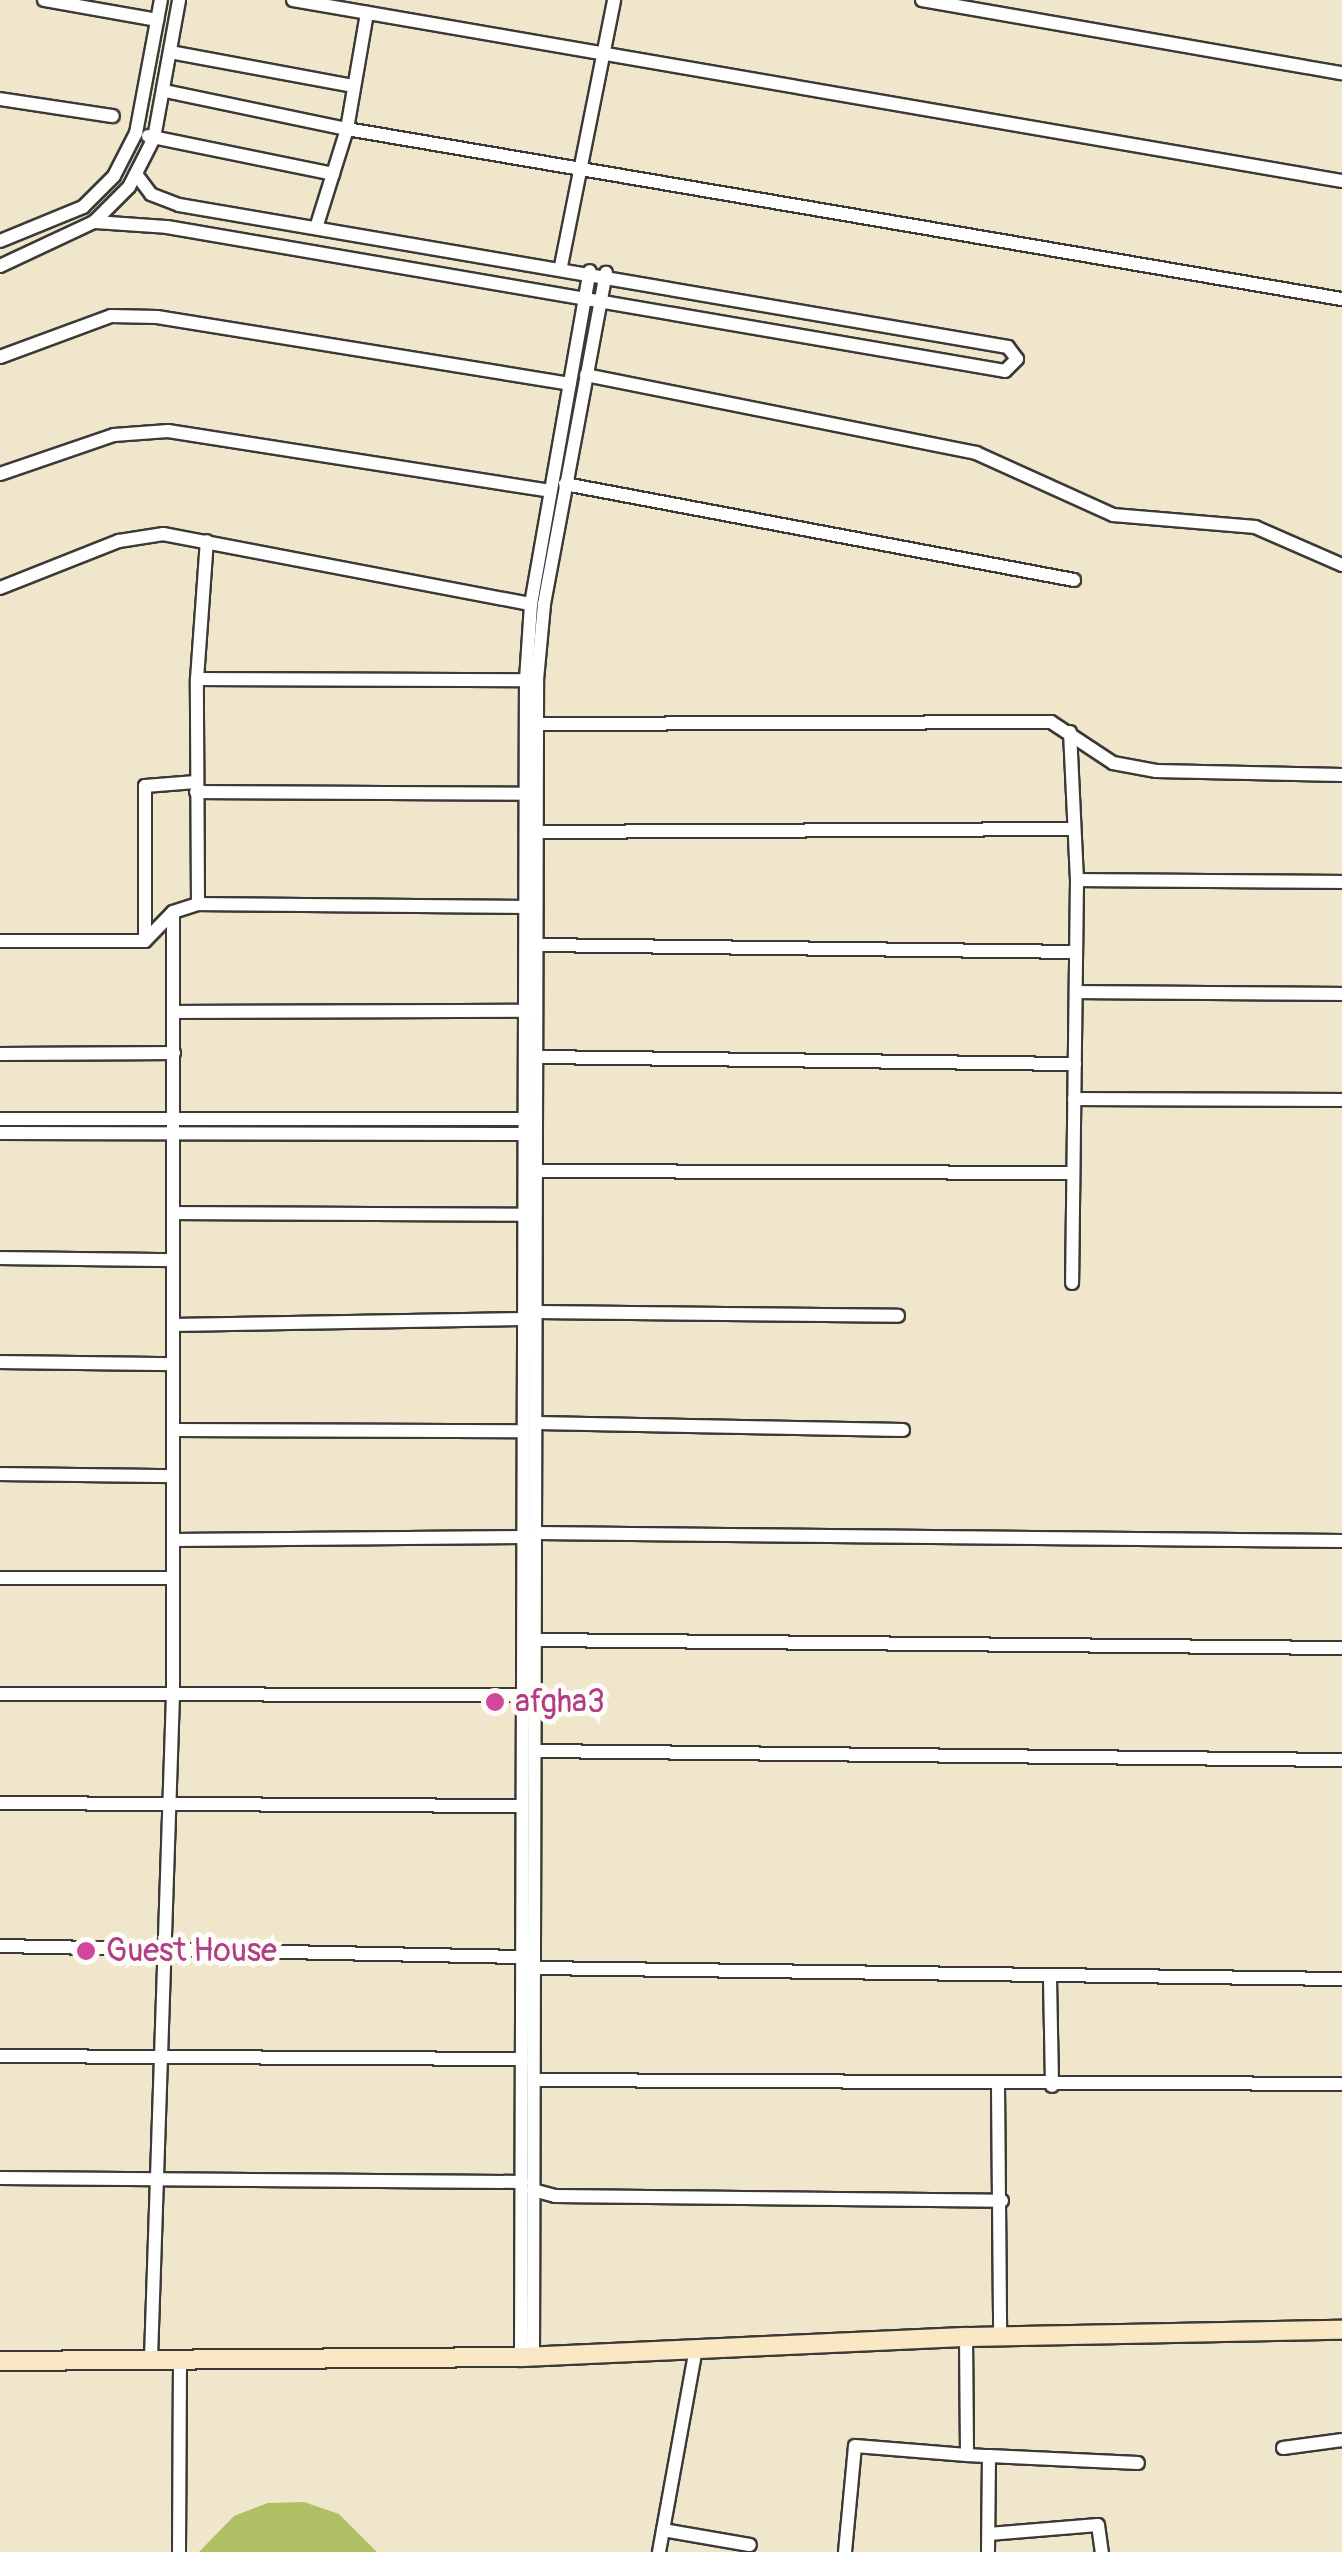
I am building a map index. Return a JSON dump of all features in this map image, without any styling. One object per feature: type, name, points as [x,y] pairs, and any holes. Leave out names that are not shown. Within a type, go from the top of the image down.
[{"type":"main road","points":[[0,2361],[527,2357],[966,2337],[1342,2330]]},
{"type":"street","points":[[44,0],[157,20]]},
{"type":"street","points":[[0,241],[83,208],[114,176],[136,133],[161,0]]},
{"type":"street","points":[[0,266],[94,222],[136,174],[154,138],[179,0]]},
{"type":"street","points":[[293,0],[1342,181]]},
{"type":"street","points":[[561,266],[614,0]]},
{"type":"street","points":[[922,0],[1342,74]]},
{"type":"street","points":[[316,228],[347,129],[367,13]]},
{"type":"street","points":[[170,52],[354,86]]},
{"type":"street","points":[[165,91],[347,129],[1342,300]]},
{"type":"street","points":[[0,99],[113,116]]},
{"type":"street","points":[[136,133],[333,174]]},
{"type":"street","points":[[94,222],[168,226],[1005,371],[1017,360],[1008,346],[590,270],[169,202],[151,194],[136,174]]},
{"type":"street","points":[[527,2357],[534,1968],[522,1806],[522,1695],[536,1423],[522,1214],[536,1056],[538,724],[536,627],[531,604],[590,270]]},
{"type":"street","points":[[528,2186],[522,1957],[535,1751],[536,1640],[523,1431],[537,1171],[530,1127],[524,1010],[526,680],[606,273]]},
{"type":"street","points":[[0,357],[111,316],[157,316],[570,384]]},
{"type":"street","points":[[586,376],[976,453],[1113,516],[1255,526],[1342,565]]},
{"type":"street","points":[[0,474],[114,436],[168,432],[550,491]]},
{"type":"street","points":[[565,484],[1074,580]]},
{"type":"street","points":[[0,588],[119,541],[163,534],[531,604]]},
{"type":"street","points":[[198,904],[197,679],[207,541]]},
{"type":"street","points":[[197,679],[526,680]]},
{"type":"street","points":[[538,724],[1051,722],[1113,762],[1156,771],[1342,775]]},
{"type":"street","points":[[1070,732],[1070,829],[1077,880],[1072,1283]]},
{"type":"street","points":[[145,941],[145,786],[525,794]]},
{"type":"street","points":[[537,832],[1070,829]]},
{"type":"street","points":[[1077,880],[1342,882]]},
{"type":"street","points":[[0,941],[145,941],[173,912],[198,904],[524,906]]},
{"type":"street","points":[[151,2358],[173,1694],[173,912]]},
{"type":"street","points":[[537,945],[1076,952]]},
{"type":"street","points":[[1076,992],[1342,994]]},
{"type":"street","points":[[174,1012],[524,1010]]},
{"type":"street","points":[[0,1054],[174,1053]]},
{"type":"street","points":[[536,1056],[1075,1064]]},
{"type":"street","points":[[1074,1099],[1342,1100]]},
{"type":"street","points":[[0,1119],[173,1126],[530,1127]]},
{"type":"street","points":[[0,1133],[173,1126]]},
{"type":"street","points":[[537,1171],[1073,1174]]},
{"type":"street","points":[[174,1213],[522,1214]]},
{"type":"street","points":[[0,1258],[173,1260]]},
{"type":"street","points":[[173,1325],[530,1316],[898,1316]]},
{"type":"street","points":[[0,1362],[173,1364]]},
{"type":"street","points":[[536,1423],[903,1430]]},
{"type":"street","points":[[173,1430],[523,1431]]},
{"type":"street","points":[[0,1474],[173,1476]]},
{"type":"street","points":[[173,1540],[529,1535],[1342,1541]]},
{"type":"street","points":[[0,1578],[173,1578]]},
{"type":"street","points":[[536,1640],[1342,1648]]},
{"type":"street","points":[[0,1694],[522,1695]]},
{"type":"street","points":[[535,1751],[1342,1760]]},
{"type":"street","points":[[0,1803],[522,1806]]},
{"type":"street","points":[[0,1946],[162,1946],[522,1957]]},
{"type":"street","points":[[534,1968],[1050,1979],[1342,1979]]},
{"type":"street","points":[[1050,1979],[1052,2086]]},
{"type":"street","points":[[0,2056],[522,2059]]},
{"type":"street","points":[[534,2080],[998,2086],[1342,2084]]},
{"type":"street","points":[[998,2086],[1002,2200],[1000,2336]]},
{"type":"street","points":[[0,2178],[528,2186],[556,2196],[1002,2200]]},
{"type":"street","points":[[966,2337],[967,2455]]},
{"type":"street","points":[[660,2552],[696,2348]]},
{"type":"street","points":[[179,2552],[180,2358]]},
{"type":"street","points":[[1283,2448],[1342,2440]]},
{"type":"street","points":[[845,2552],[855,2446],[1138,2463]]},
{"type":"street","points":[[988,2552],[989,2456]]},
{"type":"street","points":[[988,2534],[1098,2525],[1102,2552]]},
{"type":"street","points":[[663,2530],[750,2544]]},
{"type":"green space","points":[[304,2502],[339,2514],[377,2552],[199,2552],[234,2516],[268,2503]]},
{"type":"place","name":"afgha3","points":[[495,1702]]},
{"type":"place","name":"Guest House","points":[[86,1951]]}]
